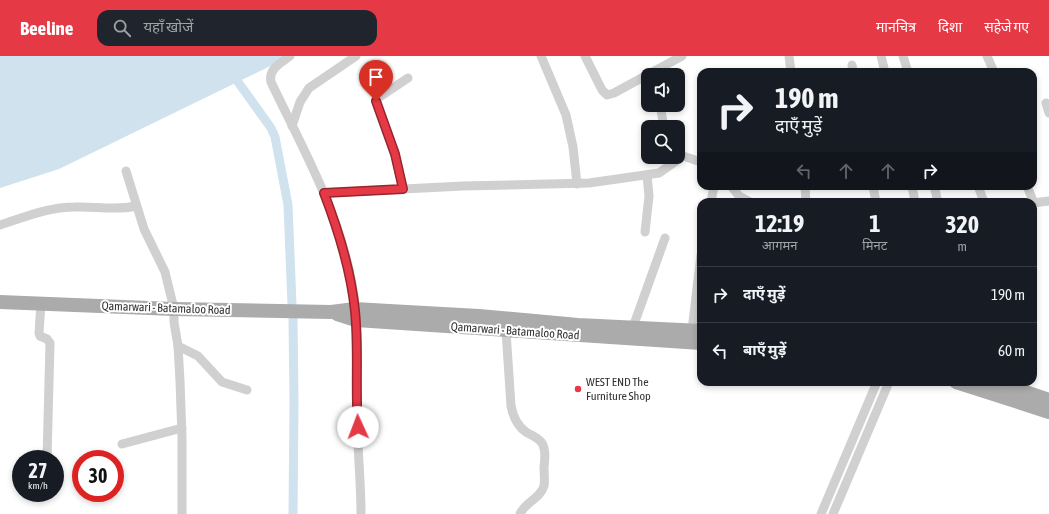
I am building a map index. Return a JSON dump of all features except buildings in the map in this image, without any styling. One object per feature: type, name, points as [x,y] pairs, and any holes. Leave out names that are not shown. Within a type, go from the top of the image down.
[{"type":"main road","name":"Qamarwari - Batamaloo Road","points":[[0,302],[174,309],[331,312],[506,331],[697,343]]},
{"type":"main road","name":"Qamarwari - Batamaloo Road","points":[[356,314],[479,316],[633,328],[697,330]]},
{"type":"main road","points":[[968,386],[1049,412]]},
{"type":"main road","points":[[1007,386],[1049,400]]},
{"type":"street","points":[[290,56],[272,70],[270,76],[271,82],[324,193],[341,239],[350,270],[356,314],[357,413],[361,514]]},
{"type":"street","points":[[292,126],[300,102],[309,88],[356,56]]},
{"type":"street","points":[[540,56],[566,115],[573,147],[577,184]]},
{"type":"street","points":[[585,56],[602,90],[607,95],[641,80]]},
{"type":"street","points":[[662,68],[682,56]]},
{"type":"street","points":[[789,56],[790,68]]},
{"type":"street","points":[[881,56],[884,68]]},
{"type":"street","points":[[903,56],[907,68]]},
{"type":"street","points":[[987,56],[992,68]]},
{"type":"street","points":[[403,189],[395,154],[376,101],[378,98],[408,78]]},
{"type":"street","points":[[1046,103],[1049,113]]},
{"type":"street","points":[[685,156],[697,160]]},
{"type":"street","points":[[324,193],[577,184],[659,173],[668,164]]},
{"type":"street","points":[[126,171],[144,229],[165,272],[174,309],[174,322],[178,346],[182,428],[183,514]]},
{"type":"street","points":[[645,232],[649,196],[647,175]]},
{"type":"street","points":[[734,190],[743,198]]},
{"type":"street","points":[[1037,203],[1049,201]]},
{"type":"street","points":[[0,225],[55,208],[74,207],[119,209],[136,206]]},
{"type":"street","points":[[633,328],[664,238]]},
{"type":"street","points":[[41,303],[39,333],[40,336],[47,339],[50,343],[46,450]]},
{"type":"street","points":[[506,331],[513,416],[518,425],[525,432],[539,439],[545,452],[544,485],[540,493],[526,505],[520,514]]},
{"type":"street","points":[[178,346],[198,356],[222,382],[247,390]]},
{"type":"street","points":[[820,514],[875,386]]},
{"type":"street","points":[[833,514],[887,386]]},
{"type":"street","points":[[122,444],[182,428]]},
{"type":"water","points":[[0,56],[291,56],[59,169],[0,188]]},
{"type":"waterway","points":[[238,82],[271,128],[275,137],[288,205],[292,304]]},
{"type":"waterway","points":[[293,319],[293,514]]},
{"type":"place","name":"WEST END The Furniture Shop","points":[[578,389]]},
{"type":"route","points":[[358,427],[356,320],[350,270],[341,239],[324,193],[403,189],[395,154],[376,105],[376,101]]}]
